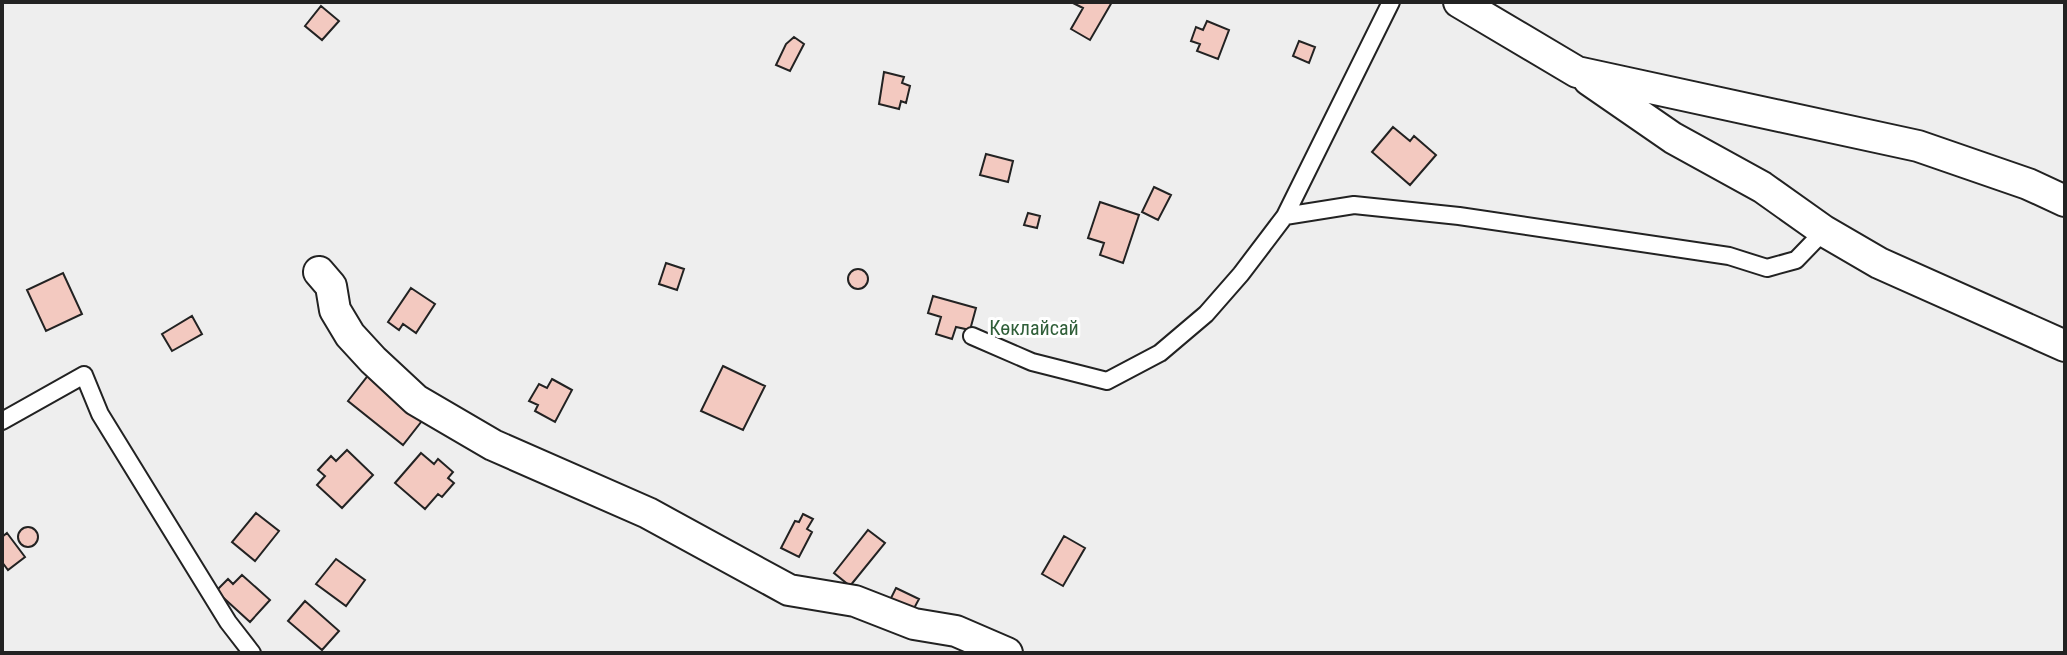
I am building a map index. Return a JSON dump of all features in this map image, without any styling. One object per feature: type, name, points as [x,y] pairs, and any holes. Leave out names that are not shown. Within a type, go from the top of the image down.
[{"type":"street","points":[[1459,2],[1577,72],[1673,138],[1762,187],[1824,231],[1879,263],[2065,346]]},
{"type":"street","points":[[1577,72],[1918,146],[2028,184],[2065,201]]},
{"type":"street","points":[[319,272],[331,286],[335,310],[350,335],[373,360],[416,400],[493,445],[648,513],[789,590],[855,601],[914,624],[956,631],[1007,653]]},
{"type":"lane","points":[[972,336],[1032,362],[1107,381],[1160,353],[1206,314],[1285,216],[1391,2]]},
{"type":"lane","points":[[1285,216],[1354,205],[1369,206],[1459,216],[1729,256],[1767,268],[1796,260],[1824,231]]},
{"type":"lane","points":[[2,421],[84,375],[100,414],[228,622],[252,653]]},
{"type":"green space","name":"Көклайсай","points":[[2,2],[2065,2],[2065,653],[2,653]]},
{"type":"building","points":[[1071,2],[1112,2],[1090,40],[1071,29],[1083,8]]},
{"type":"building","points":[[321,6],[339,21],[322,40],[305,26]]},
{"type":"building","points":[[1207,21],[1229,30],[1218,59],[1197,51],[1200,44],[1191,41],[1196,27],[1203,30]]},
{"type":"building","points":[[794,37],[804,44],[790,71],[776,65],[786,44]]},
{"type":"building","points":[[1299,41],[1315,47],[1309,63],[1293,56]]},
{"type":"building","points":[[884,72],[904,77],[902,83],[910,86],[906,103],[901,101],[899,109],[879,104]]},
{"type":"building","points":[[1393,127],[1410,141],[1414,136],[1436,155],[1410,185],[1372,152]]},
{"type":"building","points":[[986,154],[1013,161],[1008,182],[980,175]]},
{"type":"building","points":[[1154,187],[1171,195],[1158,220],[1142,212]]},
{"type":"building","points":[[1100,202],[1139,215],[1123,263],[1100,255],[1104,243],[1088,238]]},
{"type":"building","points":[[1028,213],[1040,216],[1037,228],[1024,225]]},
{"type":"building","points":[[666,263],[684,269],[677,290],[659,284]]},
{"type":"building","points":[[858,269],[865,272],[868,279],[865,286],[858,289],[851,286],[848,279],[851,272]]},
{"type":"building","points":[[63,273],[82,314],[46,331],[27,290]]},
{"type":"building","points":[[411,288],[435,304],[416,333],[403,324],[399,330],[388,322]]},
{"type":"building","points":[[933,296],[976,308],[970,330],[956,327],[952,339],[936,334],[941,317],[928,313]]},
{"type":"building","points":[[192,316],[202,334],[172,351],[162,334]]},
{"type":"building","points":[[723,366],[765,386],[743,430],[701,411]]},
{"type":"building","points":[[370,373],[425,417],[403,445],[348,401]]},
{"type":"building","points":[[552,379],[572,390],[555,422],[535,411],[538,405],[529,401],[539,384],[547,388]]},
{"type":"building","points":[[347,450],[373,475],[342,508],[317,485],[325,476],[318,470],[331,456],[336,461]]},
{"type":"building","points":[[421,453],[434,464],[438,459],[453,472],[448,478],[454,483],[442,497],[438,494],[425,509],[395,483]]},
{"type":"building","points":[[256,513],[279,531],[255,561],[232,542]]},
{"type":"building","points":[[803,514],[813,519],[807,529],[812,532],[799,557],[781,548],[795,521],[799,522]]},
{"type":"building","points":[[24,527],[32,527],[38,537],[32,547],[24,547],[18,541],[18,533]]},
{"type":"building","points":[[868,530],[885,543],[850,586],[834,573]]},
{"type":"building","points":[[7,533],[25,557],[8,570],[2,562],[2,537]]},
{"type":"building","points":[[1064,536],[1085,548],[1063,586],[1042,574]]},
{"type":"building","points":[[336,559],[365,580],[346,606],[316,584]]},
{"type":"building","points":[[242,575],[270,600],[250,622],[216,591],[228,579],[233,584]]},
{"type":"building","points":[[896,588],[919,599],[911,614],[889,602]]},
{"type":"building","points":[[305,601],[339,631],[322,650],[288,621]]}]
